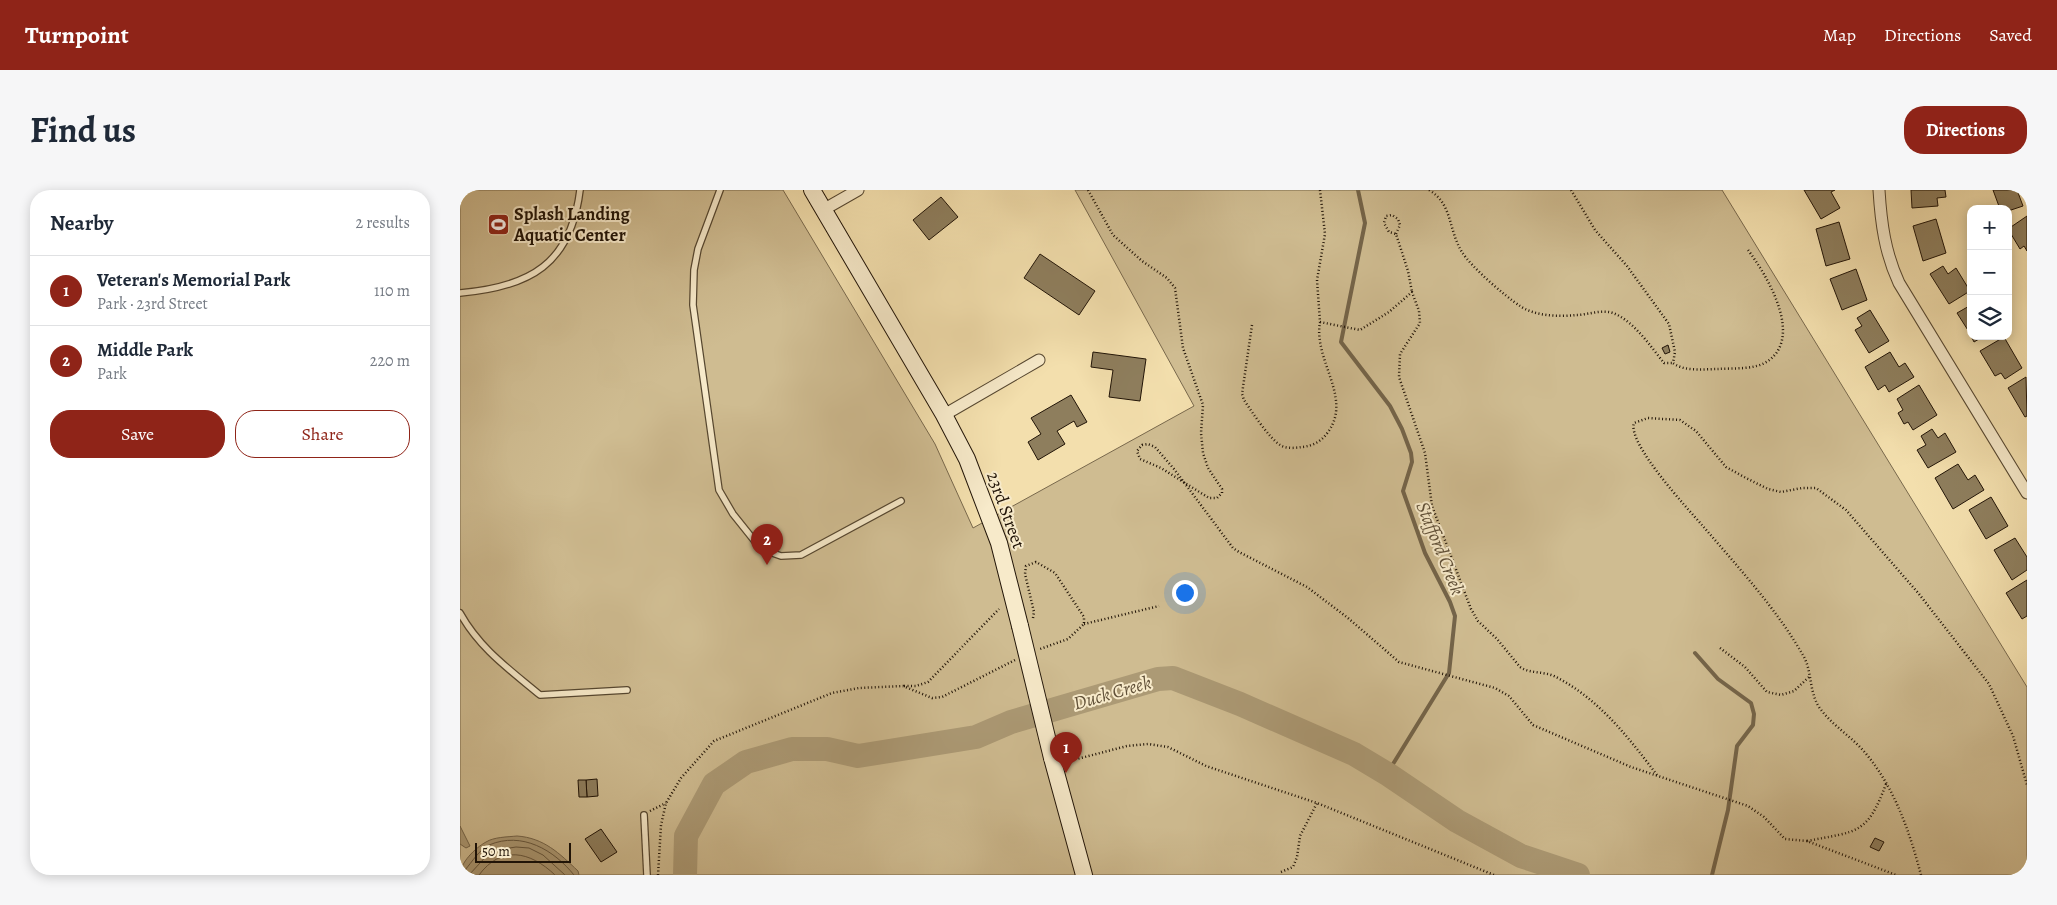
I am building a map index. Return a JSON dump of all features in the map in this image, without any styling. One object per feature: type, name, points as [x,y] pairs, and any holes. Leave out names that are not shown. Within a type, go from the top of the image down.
[{"type":"street","name":"23rd Street","points":[[812,190],[944,415],[967,459],[999,544],[1026,625],[1058,755],[1084,875]]},
{"type":"street","points":[[823,210],[858,190]]},
{"type":"street","points":[[1879,190],[1881,219],[1888,260],[1899,283],[2027,493]]},
{"type":"street","points":[[944,415],[1039,360]]},
{"type":"lane","points":[[460,293],[481,291],[516,282],[538,272],[559,254],[574,224],[580,190]]},
{"type":"lane","points":[[720,190],[698,248],[694,270],[693,305],[719,490],[733,514],[761,548],[781,556],[801,555],[902,501]]},
{"type":"lane","points":[[460,613],[472,634],[499,661],[540,695],[627,690]]},
{"type":"lane","points":[[644,815],[648,875]]},
{"type":"path","points":[[1088,190],[1113,235],[1142,261],[1167,278],[1175,288],[1184,348],[1203,405],[1201,433],[1203,453],[1208,468],[1222,489],[1222,493],[1217,498],[1209,498],[1187,486],[1161,468],[1140,459],[1137,451],[1139,448],[1145,444],[1155,448],[1187,486],[1233,548],[1306,587],[1348,618],[1399,662],[1503,692],[1533,726],[1631,767],[1739,802],[1756,810],[1785,839],[1807,841],[1896,875]]},
{"type":"path","points":[[1252,325],[1242,394],[1244,400],[1278,444],[1297,448],[1308,446],[1321,440],[1337,418],[1337,404],[1318,340],[1320,322],[1317,280],[1325,234],[1320,190]]},
{"type":"path","points":[[1429,190],[1441,198],[1463,254],[1512,301],[1523,308],[1553,315],[1576,316],[1604,311],[1612,313],[1621,317],[1632,327],[1664,364],[1673,363],[1678,367],[1691,369],[1738,368],[1760,365],[1773,357],[1782,334],[1781,314],[1771,284],[1748,250]]},
{"type":"path","points":[[1571,190],[1595,230],[1624,262],[1669,324],[1675,352],[1673,363]]},
{"type":"path","points":[[1396,234],[1389,232],[1384,223],[1386,216],[1392,215],[1398,219],[1400,225],[1396,234],[1419,311],[1420,323],[1400,354],[1398,377],[1425,453],[1432,506],[1471,610],[1478,621],[1505,648],[1520,667],[1525,670],[1556,677],[1615,721],[1657,776]]},
{"type":"path","points":[[1320,322],[1360,330],[1388,312],[1412,292]]},
{"type":"path","points":[[1921,875],[1908,830],[1886,784],[1866,753],[1824,714],[1813,696],[1805,659],[1771,609],[1652,464],[1633,433],[1634,423],[1648,418],[1680,420],[1696,431],[1726,467],[1746,478],[1768,489],[1781,492],[1809,487],[1816,488],[1846,510],[1913,587],[1989,684],[2013,736],[2027,785]]},
{"type":"path","points":[[1026,625],[1034,612],[1025,574],[1026,566],[1036,562],[1055,573],[1084,617],[1084,624]]},
{"type":"path","points":[[1036,650],[1068,639],[1084,624],[1159,606]]},
{"type":"path","points":[[658,875],[661,825],[666,802],[681,778],[714,741],[727,734],[832,693],[858,688],[916,686],[928,682],[999,609]]},
{"type":"path","points":[[1720,648],[1745,667],[1768,692],[1781,695],[1794,691],[1809,677]]},
{"type":"path","points":[[902,686],[932,698],[942,697],[1020,658]]},
{"type":"path","points":[[1058,755],[1077,759],[1127,746],[1148,744],[1168,747],[1206,766],[1317,803],[1494,875]]},
{"type":"path","points":[[1807,841],[1853,831],[1864,825],[1874,814],[1886,784]]},
{"type":"path","points":[[644,815],[666,802]]},
{"type":"path","points":[[1281,872],[1293,867],[1297,858],[1300,836],[1317,803]]},
{"type":"shaded area","points":[[460,190],[783,190],[935,444],[973,528],[1194,406],[1075,190],[1722,190],[2027,687],[2027,875],[460,875]]},
{"type":"water","points":[[460,826],[470,846],[466,848],[460,844]]},
{"type":"water","points":[[517,836],[527,837],[543,843],[564,858],[578,871],[579,875],[460,875],[465,861],[473,852],[489,840]]},
{"type":"building","points":[[1804,190],[1835,190],[1831,192],[1840,208],[1821,219]]},
{"type":"building","points":[[1911,190],[1945,190],[1946,197],[1937,198],[1938,206],[1912,208]]},
{"type":"building","points":[[1993,190],[2017,190],[2023,206],[2012,210],[2012,205],[1999,205]]},
{"type":"building","points":[[941,197],[958,217],[929,240],[913,220]]},
{"type":"building","points":[[2027,216],[2027,251],[2024,246],[2020,249],[2012,236],[2012,226]]},
{"type":"building","points":[[1936,219],[1946,253],[1923,261],[1913,226]]},
{"type":"building","points":[[1839,222],[1850,259],[1826,266],[1816,229]]},
{"type":"building","points":[[1040,254],[1095,291],[1079,315],[1024,278]]},
{"type":"building","points":[[1943,266],[1948,274],[1956,268],[1967,286],[1967,293],[1949,304],[1930,274]]},
{"type":"building","points":[[1856,269],[1867,300],[1842,310],[1830,279]]},
{"type":"building","points":[[1967,307],[1967,329],[1957,313]]},
{"type":"building","points":[[1870,310],[1889,341],[1869,353],[1855,330],[1862,326],[1857,318]]},
{"type":"building","points":[[1999,340],[2006,340],[2022,368],[2005,379],[2001,373],[1995,376],[1980,351]]},
{"type":"building","points":[[1668,345],[1670,352],[1665,354],[1662,348]]},
{"type":"building","points":[[1093,352],[1146,359],[1140,401],[1109,397],[1113,370],[1091,367]]},
{"type":"building","points":[[1890,352],[1899,367],[1905,363],[1914,377],[1889,392],[1885,385],[1878,390],[1865,367]]},
{"type":"building","points":[[2026,377],[2027,416],[2025,417],[2008,388]]},
{"type":"building","points":[[1919,385],[1937,415],[1913,430],[1908,422],[1904,424],[1898,413],[1903,410],[1897,399]]},
{"type":"building","points":[[1071,395],[1087,422],[1077,427],[1074,421],[1057,431],[1065,444],[1038,460],[1028,442],[1041,434],[1031,418]]},
{"type":"building","points":[[1932,429],[1938,438],[1945,433],[1956,452],[1928,468],[1917,450],[1926,445],[1921,436]]},
{"type":"building","points":[[1958,464],[1968,480],[1975,475],[1984,490],[1953,509],[1935,478]]},
{"type":"building","points":[[1991,497],[2008,526],[1986,539],[1969,510]]},
{"type":"building","points":[[2015,538],[2027,557],[2027,570],[2012,580],[1994,550]]},
{"type":"building","points":[[2027,580],[2027,616],[2022,619],[2006,593]]},
{"type":"building","points":[[597,779],[598,796],[587,797],[586,780]]},
{"type":"building","points":[[578,780],[586,780],[587,797],[579,797]]},
{"type":"building","points":[[601,829],[617,852],[601,862],[585,839]]},
{"type":"building","points":[[1875,838],[1884,842],[1879,851],[1870,847]]},
{"type":"waterway","name":"Stafford Creek","points":[[1358,190],[1365,223],[1341,342],[1390,406],[1402,429],[1411,453],[1412,462],[1403,491],[1425,553],[1450,602],[1455,616],[1449,673],[1393,764],[1389,775]]},
{"type":"waterway","points":[[1695,653],[1718,679],[1751,703],[1754,714],[1753,725],[1737,746],[1728,810],[1712,875]]},
{"type":"waterway","name":"Duck Creek","points":[[685,875],[686,836],[714,784],[746,762],[792,749],[827,749],[858,756],[976,737],[1011,722],[1158,679],[1173,678],[1240,704],[1354,754],[1457,821],[1521,856],[1578,875]]},
{"type":"place","name":"Splash Landing Aquatic Center","points":[[498,224]]},
{"type":"place","name":"Middle Park","points":[[767,565]]},
{"type":"place","name":"Veteran's Memorial Park","points":[[1066,773]]}]
